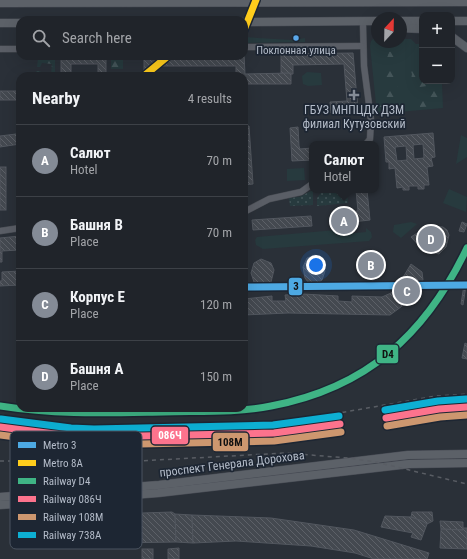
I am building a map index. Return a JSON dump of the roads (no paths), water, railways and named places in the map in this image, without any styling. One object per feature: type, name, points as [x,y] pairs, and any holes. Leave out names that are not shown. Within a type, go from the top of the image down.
[{"type":"main road","points":[[126,4],[147,0]]},
{"type":"main road","points":[[0,3],[126,4],[467,2]]},
{"type":"main road","points":[[326,21],[371,25]]},
{"type":"main road","points":[[248,22],[371,21]]},
{"type":"main road","points":[[407,21],[419,21]]},
{"type":"main road","points":[[455,21],[467,21]]},
{"type":"main road","points":[[0,23],[16,23]]},
{"type":"main road","points":[[407,28],[419,29]]},
{"type":"main road","points":[[455,39],[467,48]]},
{"type":"main road","name":"проспект Генерала Дорохова","points":[[142,487],[408,454],[467,454]]},
{"type":"main road","name":"проспект Генерала Дорохова","points":[[142,494],[362,468],[409,464],[467,463]]},
{"type":"main road","name":"проспект Генерала Дорохова","points":[[0,496],[10,497]]},
{"type":"main road","name":"проспект Генерала Дорохова","points":[[0,506],[10,504]]},
{"type":"street","points":[[362,24],[371,120],[367,141]]},
{"type":"street","points":[[248,47],[363,46]]},
{"type":"street","points":[[0,49],[16,49]]},
{"type":"street","points":[[248,210],[269,198],[301,192],[309,186]]},
{"type":"street","points":[[0,232],[16,229]]},
{"type":"railway","points":[[0,415],[74,426],[97,427],[231,425],[299,420],[436,396],[467,394]]},
{"type":"railway","points":[[142,461],[285,453],[348,458],[376,462],[467,484]]},
{"type":"railway","points":[[0,461],[10,461]]},
{"type":"metro line","name":"8А","points":[[248,20],[256,0]]},
{"type":"metro line","name":"8А","points":[[149,72],[163,60]]},
{"type":"metro line","name":"3","points":[[248,287],[467,285]]},
{"type":"rail line","name":"D4","points":[[248,409],[305,398],[336,386],[364,371],[390,352],[412,331],[433,306],[451,279],[467,248]]},
{"type":"rail line","name":"738А","points":[[385,410],[438,401],[466,399]]},
{"type":"rail line","name":"D4","points":[[0,406],[16,408]]},
{"type":"rail line","name":"086Ч","points":[[386,418],[439,409],[467,407]]},
{"type":"rail line","name":"D4","points":[[62,412],[170,412]]},
{"type":"rail line","name":"108М","points":[[387,426],[440,417],[467,415]]},
{"type":"rail line","name":"738А","points":[[1,419],[71,428],[94,429],[273,425],[339,416]]},
{"type":"rail line","name":"086Ч","points":[[142,436],[274,433],[340,424]]},
{"type":"rail line","name":"086Ч","points":[[0,427],[31,431]]},
{"type":"rail line","name":"108М","points":[[142,444],[274,441],[341,432]]},
{"type":"rail line","name":"108М","points":[[0,435],[10,436]]},
{"type":"place","name":"Поклонная улица","points":[[296,38]]},
{"type":"place","name":"ГБУЗ МНПЦДК ДЗМ филиал Кутузовский","points":[[354,95]]},
{"type":"place","name":"Салют","points":[[344,221]]},
{"type":"place","name":"Башня А","points":[[431,239]]},
{"type":"place","name":"Башня B","points":[[371,265]]},
{"type":"place","name":"Корпус E","points":[[407,291]]}]
